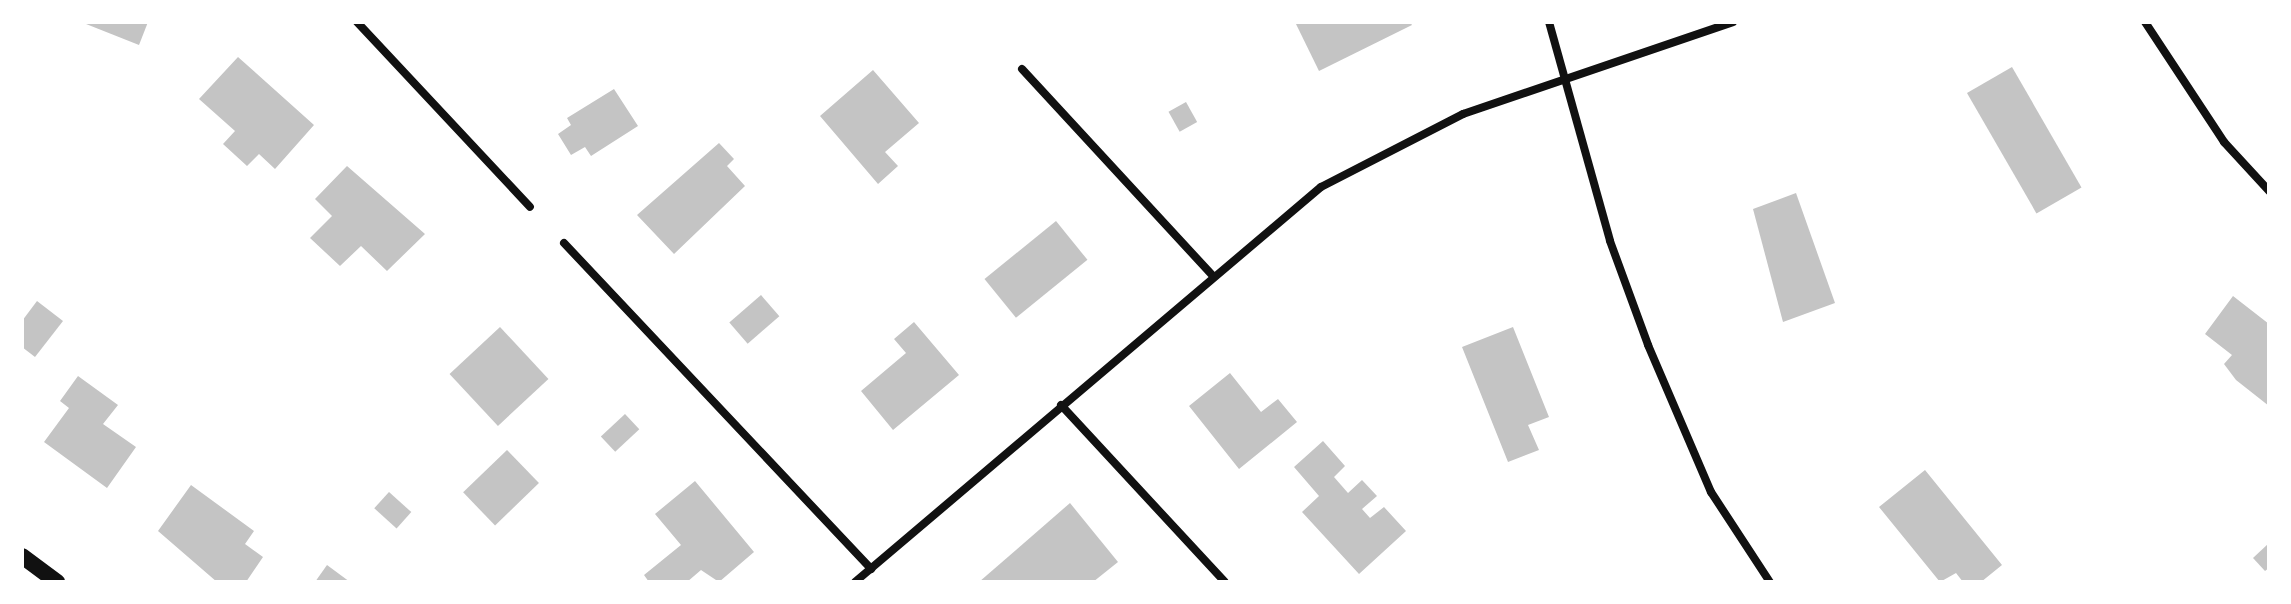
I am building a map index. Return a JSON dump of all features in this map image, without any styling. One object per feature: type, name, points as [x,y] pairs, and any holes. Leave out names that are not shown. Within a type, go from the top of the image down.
[{"type":"main road","points":[[22,556],[57,582]]},
{"type":"street","points":[[357,22],[530,207]]},
{"type":"street","points":[[1549,22],[1610,241],[1670,400],[1711,492],[1770,582]]},
{"type":"street","points":[[855,582],[1211,274],[1352,169],[1433,127],[1733,22]]},
{"type":"street","points":[[2145,22],[2224,142],[2269,191]]},
{"type":"street","points":[[1022,69],[1211,274]]},
{"type":"street","points":[[564,243],[871,569]]},
{"type":"street","points":[[1061,405],[1225,582]]},
{"type":"building","points":[[81,22],[148,22],[139,45]]},
{"type":"building","points":[[1295,22],[1410,22],[1412,25],[1319,71]]},
{"type":"building","points":[[238,57],[314,125],[275,169],[259,154],[247,166],[223,144],[235,131],[199,99]]},
{"type":"building","points":[[2012,67],[2082,187],[2036,213],[1967,93]]},
{"type":"building","points":[[873,70],[919,123],[885,152],[898,166],[878,184],[820,116]]},
{"type":"building","points":[[614,89],[638,126],[591,156],[585,147],[571,155],[558,134],[571,125],[567,118]]},
{"type":"building","points":[[1186,102],[1197,122],[1180,132],[1169,112]]},
{"type":"building","points":[[719,143],[734,159],[727,166],[745,186],[674,254],[637,215]]},
{"type":"building","points":[[347,166],[425,234],[387,271],[361,246],[340,266],[310,238],[332,216],[315,199]]},
{"type":"building","points":[[1796,193],[1835,303],[1783,322],[1753,209]]},
{"type":"building","points":[[1056,221],[1087,260],[1016,318],[985,279]]},
{"type":"building","points":[[761,295],[779,316],[748,344],[729,323]]},
{"type":"building","points":[[2233,296],[2269,324],[2269,406],[2236,380],[2224,364],[2232,355],[2205,334]]},
{"type":"building","points":[[37,301],[63,321],[35,357],[22,347],[22,321]]},
{"type":"building","points":[[914,322],[959,375],[893,430],[861,391],[906,353],[894,339]]},
{"type":"building","points":[[500,327],[548,379],[498,426],[450,374]]},
{"type":"building","points":[[1513,327],[1549,417],[1528,425],[1539,450],[1508,462],[1462,347]]},
{"type":"building","points":[[1230,373],[1261,412],[1278,399],[1297,422],[1239,469],[1189,406]]},
{"type":"building","points":[[78,376],[118,405],[103,424],[136,447],[107,488],[44,442],[69,408],[60,401]]},
{"type":"building","points":[[625,414],[639,429],[615,452],[601,437]]},
{"type":"building","points":[[1323,441],[1345,466],[1334,477],[1348,493],[1362,480],[1377,496],[1362,509],[1370,518],[1384,507],[1406,531],[1359,574],[1302,512],[1319,496],[1294,467]]},
{"type":"building","points":[[507,450],[539,483],[495,525],[463,492]]},
{"type":"building","points":[[1925,470],[2002,565],[1981,582],[1963,582],[1956,573],[1940,582],[1879,507]]},
{"type":"building","points":[[695,481],[754,552],[719,582],[701,570],[687,582],[649,582],[644,575],[681,545],[655,514]]},
{"type":"building","points":[[191,485],[254,531],[245,544],[263,557],[246,582],[217,582],[158,531]]},
{"type":"building","points":[[389,492],[411,512],[397,528],[374,508]]},
{"type":"building","points":[[1070,503],[1118,562],[1093,582],[979,582]]},
{"type":"building","points":[[2269,543],[2269,568],[2265,571],[2253,558]]},
{"type":"building","points":[[327,565],[350,582],[315,582]]}]
